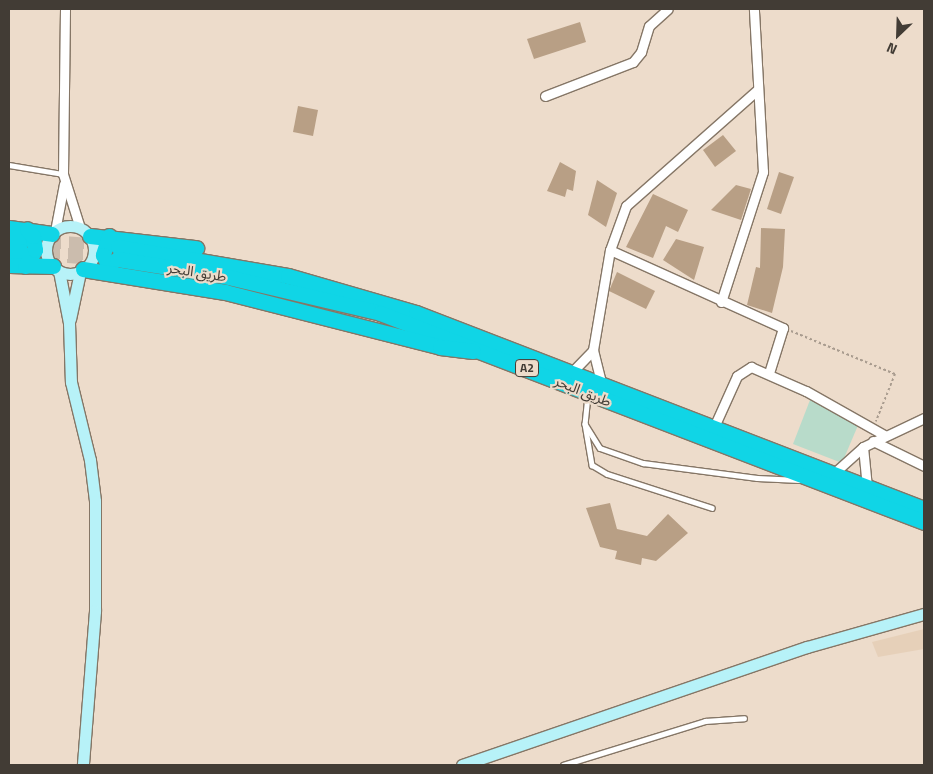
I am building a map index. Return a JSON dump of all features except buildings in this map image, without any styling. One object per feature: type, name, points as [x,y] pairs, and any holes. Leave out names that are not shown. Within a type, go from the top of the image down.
[{"type":"highway","points":[[9,228],[19,246],[56,269]]},
{"type":"highway","points":[[9,265],[19,246],[53,232]]},
{"type":"highway","points":[[85,232],[115,248]]},
{"type":"highway","points":[[113,274],[103,255],[115,248]]},
{"type":"highway","name":"طريق البحر","points":[[115,248],[288,276],[452,326],[573,371],[833,474],[865,483],[924,509]]},
{"type":"highway","name":"طريق البحر","points":[[115,248],[297,291],[380,313],[486,351],[588,394],[924,522]]},
{"type":"highway","points":[[81,270],[260,300],[455,350],[486,351]]},
{"type":"main road","points":[[69,323],[81,270],[94,250],[85,232],[71,226],[53,232],[46,247],[56,269],[69,323],[71,382],[90,460],[95,501],[95,611],[83,765]]},
{"type":"main road","points":[[56,269],[81,270]]},
{"type":"main road","points":[[462,765],[806,647],[924,614]]},
{"type":"street","points":[[53,232],[63,179],[64,9]]},
{"type":"street","points":[[545,96],[633,62],[641,52],[649,26],[668,9]]},
{"type":"street","points":[[721,302],[762,183],[764,156],[757,90],[754,9]]},
{"type":"street","points":[[601,382],[593,350],[610,250],[631,199],[757,90]]},
{"type":"street","points":[[63,179],[85,232]]},
{"type":"street","points":[[610,250],[721,302],[783,328],[769,373]]},
{"type":"street","points":[[573,371],[593,350]]},
{"type":"street","points":[[714,428],[742,371],[751,367],[769,373],[884,435]]},
{"type":"street","points":[[833,474],[864,447],[884,435],[924,418]]},
{"type":"street","points":[[874,441],[924,466]]},
{"type":"street","points":[[864,447],[865,483]]},
{"type":"lane","points":[[9,165],[63,179]]},
{"type":"lane","points":[[588,394],[585,424],[588,459],[598,470],[712,508]]},
{"type":"lane","points":[[585,424],[600,448],[643,463],[757,478],[815,479]]},
{"type":"lane","points":[[865,483],[924,502]]},
{"type":"lane","points":[[563,765],[705,721],[744,718]]},
{"type":"path","points":[[783,328],[895,374],[873,428]]},
{"type":"shaded area","points":[[924,629],[924,649],[878,657],[872,642]]},
{"type":"green space","points":[[810,400],[859,423],[842,463],[793,444]]},
{"type":"tunnel","points":[[23,240],[117,247]]},
{"type":"tunnel","points":[[22,251],[116,259]]}]
